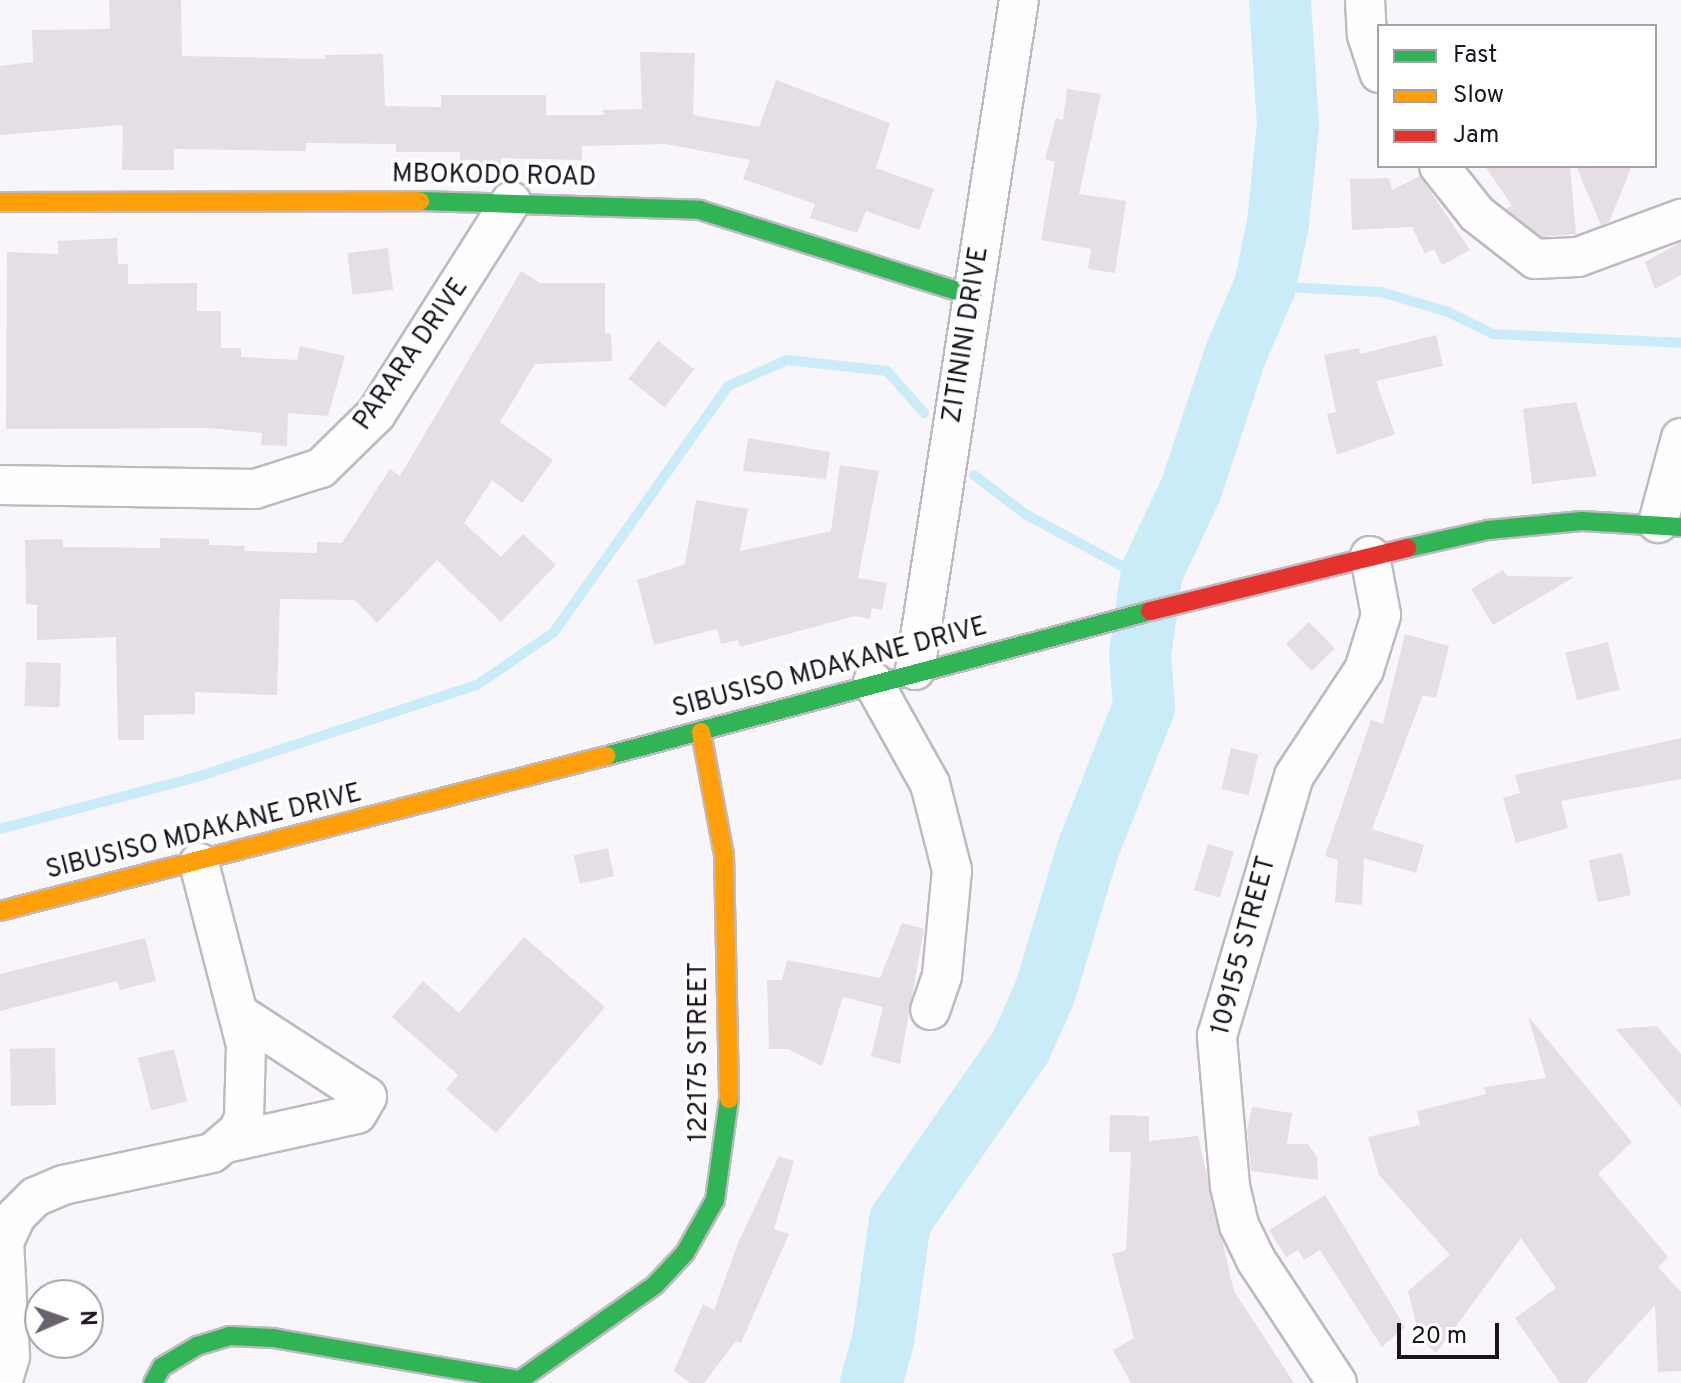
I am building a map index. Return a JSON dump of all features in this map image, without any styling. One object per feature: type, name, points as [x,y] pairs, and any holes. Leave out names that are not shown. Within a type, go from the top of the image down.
[{"type":"street","name":"ZITININI DRIVE","points":[[915,670],[1019,0]]},
{"type":"street","points":[[1365,0],[1367,35],[1377,67]]},
{"type":"street","points":[[1441,168],[1477,214],[1535,259],[1578,257],[1681,219]]},
{"type":"street","name":"MBOKODO ROAD","points":[[0,202],[511,201],[700,210],[973,296]]},
{"type":"street","name":"PARARA DRIVE","points":[[0,485],[255,489],[321,468],[376,414],[511,201]]},
{"type":"street","points":[[1669,525],[1681,438]]},
{"type":"street","name":"SIBUSISO MDAKANE DRIVE","points":[[0,911],[199,863],[701,732],[915,670],[1370,556],[1488,530],[1582,521],[1669,525]]},
{"type":"street","name":"109155 STREET","points":[[1337,1383],[1256,1260],[1239,1225],[1230,1186],[1217,1036],[1294,776],[1368,656],[1381,615],[1370,556]]},
{"type":"street","points":[[873,682],[930,784],[952,870],[942,976],[930,1010]]},
{"type":"street","name":"122175 STREET","points":[[153,1383],[162,1367],[185,1353],[229,1336],[350,1350],[520,1381],[655,1285],[685,1253],[715,1200],[729,1115],[724,855],[701,732]]},
{"type":"street","points":[[2,1383],[10,1356],[4,1242],[16,1216],[35,1197],[63,1185],[212,1153],[238,1131],[248,1102],[239,1014],[199,863]]},
{"type":"street","points":[[226,1143],[357,1114],[367,1097],[239,1014]]},
{"type":"building","points":[[109,0],[181,0],[182,56],[325,59],[325,55],[383,54],[385,106],[441,107],[441,95],[546,95],[546,115],[604,115],[603,110],[642,109],[640,52],[695,53],[693,115],[759,127],[776,80],[890,123],[876,168],[934,189],[919,230],[866,211],[857,233],[810,218],[815,204],[743,179],[750,160],[666,144],[582,146],[582,160],[501,158],[501,166],[460,166],[460,152],[396,152],[396,144],[306,143],[306,151],[174,149],[174,170],[122,170],[123,125],[0,135],[0,66],[33,62],[32,30],[110,29]]},
{"type":"building","points":[[1067,89],[1101,94],[1079,194],[1126,201],[1115,273],[1088,269],[1091,249],[1041,240],[1055,162],[1045,159],[1056,118],[1063,120]]},
{"type":"building","points":[[1486,168],[1570,168],[1576,234],[1542,237],[1506,209],[1512,206]]},
{"type":"building","points":[[1577,168],[1631,168],[1609,222],[1601,225]]},
{"type":"building","points":[[1420,176],[1470,250],[1442,265],[1434,249],[1425,254],[1412,227],[1352,230],[1350,179],[1389,178],[1392,190]]},
{"type":"building","points":[[117,238],[118,264],[128,264],[128,284],[197,283],[197,311],[221,311],[221,348],[241,348],[241,357],[297,360],[300,346],[345,356],[328,416],[288,413],[287,446],[261,445],[262,433],[209,428],[6,429],[7,252],[58,254],[58,241]]},
{"type":"building","points":[[1681,242],[1681,275],[1655,289],[1645,262]]},
{"type":"building","points":[[388,248],[393,290],[352,295],[347,253]]},
{"type":"building","points":[[521,271],[540,283],[605,283],[605,333],[611,333],[612,361],[535,364],[500,422],[553,460],[522,503],[492,480],[464,523],[501,557],[523,534],[556,565],[501,622],[437,560],[377,623],[355,600],[280,599],[277,695],[195,692],[195,714],[144,715],[144,740],[118,740],[116,637],[37,640],[37,605],[26,604],[25,540],[62,539],[63,547],[160,548],[160,538],[209,539],[209,545],[245,546],[244,551],[317,553],[317,542],[342,543],[390,469],[400,476]]},
{"type":"building","points":[[1436,335],[1443,366],[1376,381],[1395,434],[1337,455],[1327,414],[1336,412],[1324,355],[1359,348],[1360,354]]},
{"type":"building","points":[[658,341],[694,369],[665,407],[628,379]]},
{"type":"building","points":[[1576,402],[1597,476],[1532,484],[1523,409]]},
{"type":"building","points":[[748,438],[830,452],[826,479],[743,471]]},
{"type":"building","points":[[840,465],[879,471],[858,578],[887,583],[882,610],[872,608],[870,619],[855,616],[740,647],[738,640],[721,644],[717,629],[654,645],[637,580],[685,564],[696,500],[748,509],[740,551],[831,531]]},
{"type":"building","points":[[1503,570],[1507,576],[1574,577],[1493,625],[1471,589]]},
{"type":"building","points":[[1309,622],[1335,649],[1312,671],[1286,644]]},
{"type":"building","points":[[1405,634],[1449,646],[1436,698],[1423,695],[1372,829],[1424,845],[1416,873],[1364,858],[1362,905],[1335,902],[1338,860],[1325,856],[1371,720],[1383,724]]},
{"type":"building","points":[[1608,642],[1620,690],[1577,700],[1565,653]]},
{"type":"building","points":[[26,662],[61,663],[59,707],[24,706]]},
{"type":"building","points":[[1681,738],[1681,779],[1561,801],[1568,828],[1516,843],[1503,798],[1520,793],[1515,775]]},
{"type":"building","points":[[1231,748],[1258,754],[1249,795],[1222,789]]},
{"type":"building","points":[[1208,844],[1234,852],[1220,898],[1194,890]]},
{"type":"building","points":[[608,848],[614,876],[580,884],[574,855]]},
{"type":"building","points":[[1622,853],[1631,895],[1598,902],[1589,860]]},
{"type":"building","points":[[902,923],[924,929],[900,1064],[871,1056],[883,1007],[843,997],[822,1066],[788,1049],[769,1049],[767,980],[782,980],[787,960],[880,978]]},
{"type":"building","points":[[524,937],[605,1007],[496,1133],[446,1089],[458,1075],[392,1017],[423,981],[459,1013]]},
{"type":"building","points":[[145,938],[156,981],[120,990],[117,981],[0,1011],[0,974]]},
{"type":"building","points":[[1528,1016],[1632,1142],[1598,1174],[1668,1257],[1658,1267],[1681,1292],[1681,1371],[1658,1372],[1655,1305],[1585,1383],[1560,1383],[1515,1318],[1556,1288],[1521,1238],[1436,1353],[1420,1339],[1408,1291],[1450,1255],[1379,1175],[1368,1137],[1420,1125],[1417,1111],[1486,1094],[1484,1087],[1546,1078]]},
{"type":"building","points":[[1657,1026],[1681,1054],[1681,1107],[1616,1029]]},
{"type":"building","points":[[55,1048],[56,1105],[11,1106],[10,1049]]},
{"type":"building","points":[[174,1049],[187,1101],[151,1110],[138,1058]]},
{"type":"building","points":[[1252,1107],[1292,1113],[1287,1144],[1308,1144],[1317,1157],[1318,1180],[1251,1171],[1247,1130]]},
{"type":"building","points":[[1110,1115],[1149,1116],[1149,1141],[1198,1136],[1234,1291],[1294,1383],[1131,1383],[1113,1350],[1134,1338],[1112,1254],[1126,1250],[1131,1152],[1109,1152]]},
{"type":"building","points":[[779,1156],[794,1161],[774,1229],[789,1234],[741,1343],[736,1341],[704,1383],[690,1383],[674,1371],[703,1304],[714,1310],[738,1243]]},
{"type":"building","points":[[1325,1195],[1405,1327],[1382,1347],[1320,1250],[1304,1260],[1298,1250],[1286,1257],[1269,1230]]},
{"type":"waterway","points":[[871,1383],[883,1341],[900,1221],[1020,1048],[1045,992],[1088,849],[1144,707],[1140,655],[1152,572],[1191,489],[1236,353],[1265,286],[1278,223],[1288,125],[1280,0]]},
{"type":"waterway","points":[[1265,286],[1381,292],[1448,312],[1493,334],[1681,343]]},
{"type":"waterway","points":[[0,829],[197,777],[477,685],[554,632],[728,386],[787,360],[887,371],[924,413]]},
{"type":"waterway","points":[[974,475],[1025,514],[1150,581]]},
{"type":"traffic: fast","points":[[420,201],[700,210],[973,296]]},
{"type":"traffic: fast","points":[[1407,548],[1488,530],[1582,521],[1681,527]]},
{"type":"traffic: fast","points":[[606,756],[1150,611]]},
{"type":"traffic: fast","points":[[153,1383],[162,1367],[197,1346],[229,1336],[273,1338],[520,1380],[655,1285],[685,1253],[715,1200],[729,1099]]},
{"type":"traffic: slow","points":[[0,202],[420,201]]},
{"type":"traffic: slow","points":[[701,732],[724,855],[729,1099]]},
{"type":"traffic: slow","points":[[0,911],[606,756]]},
{"type":"traffic: jam","points":[[1150,611],[1407,548]]}]
